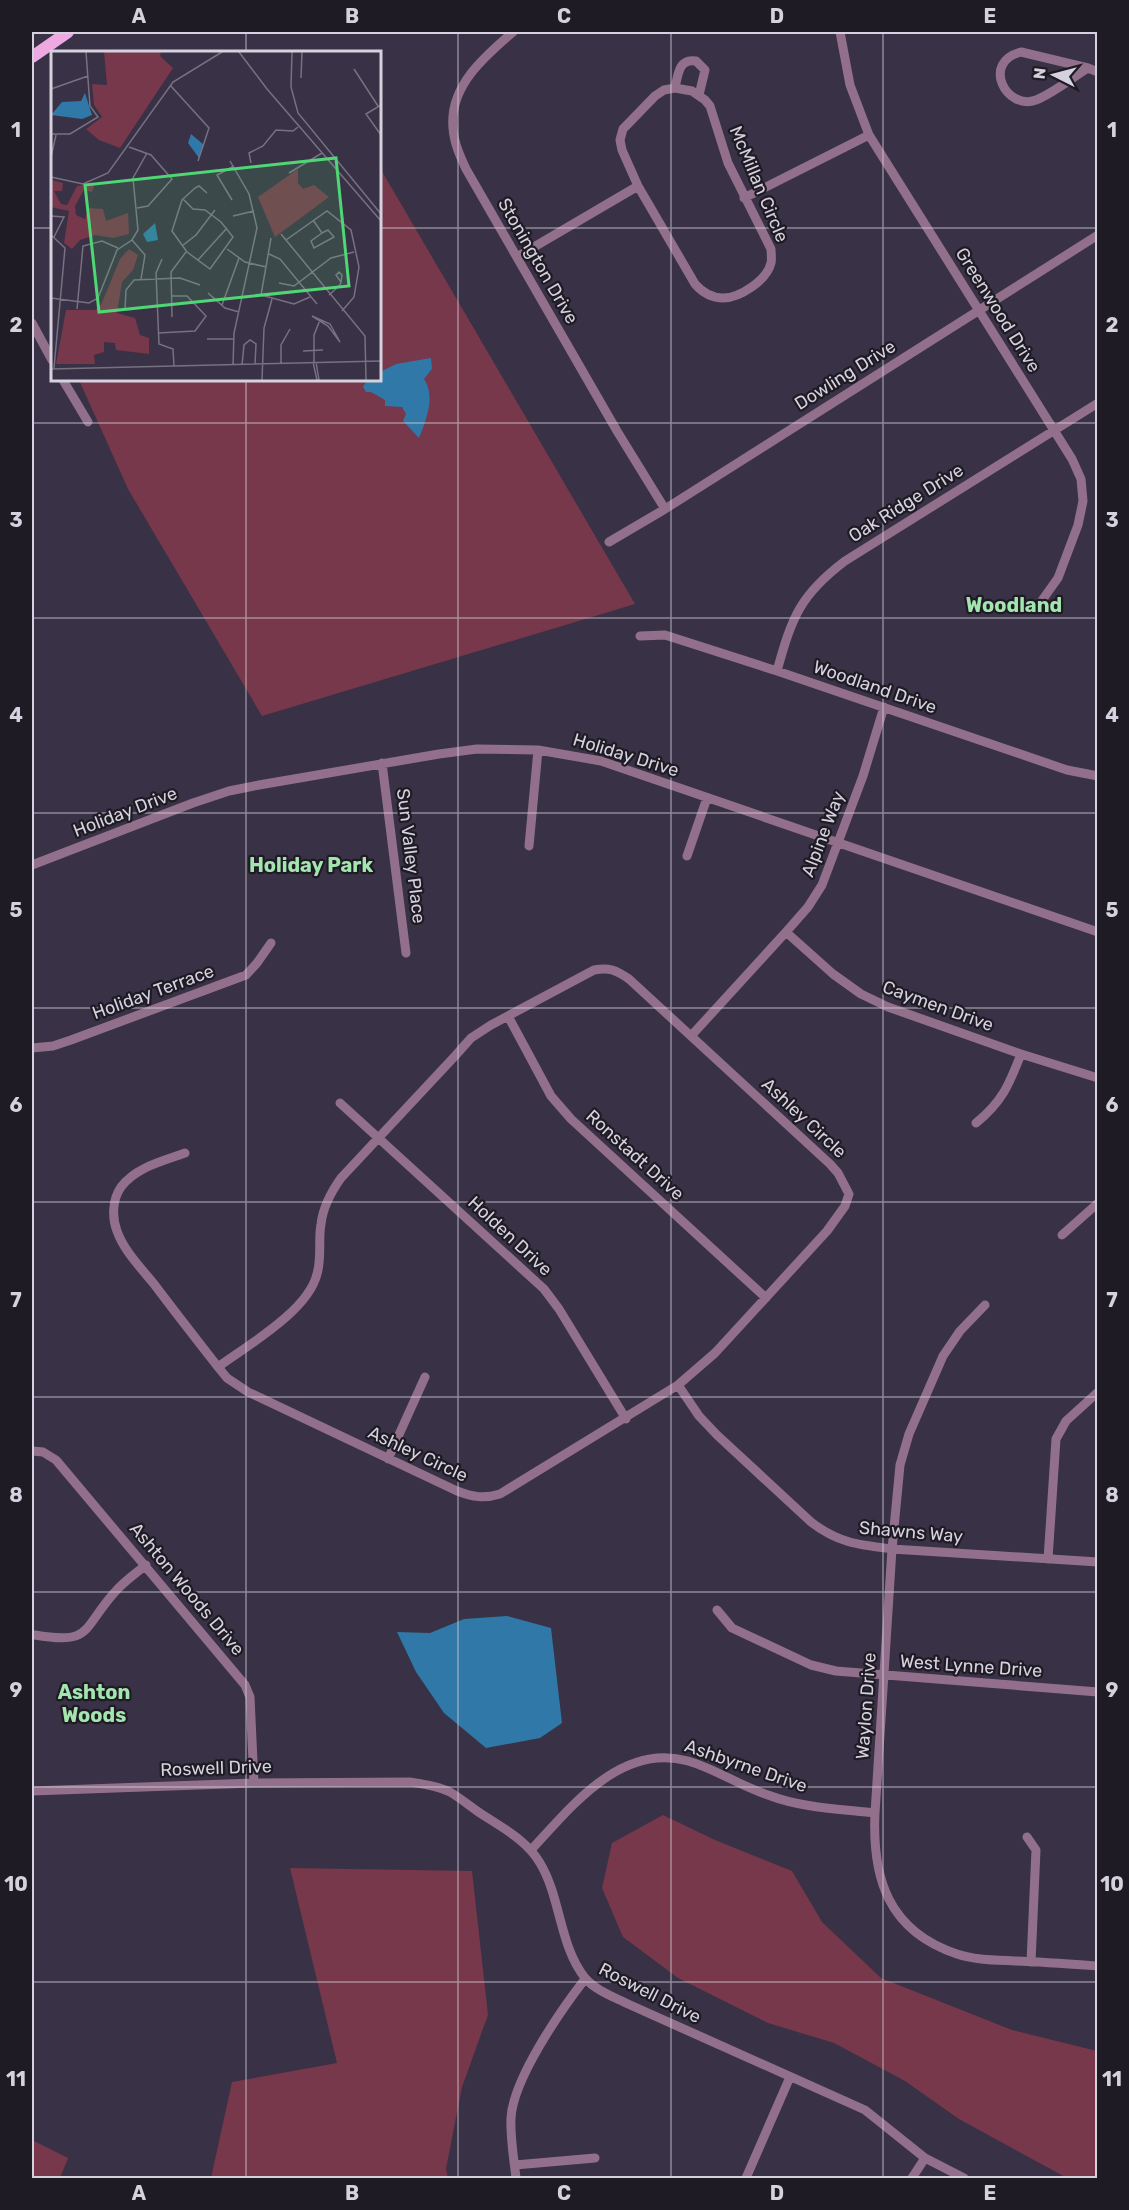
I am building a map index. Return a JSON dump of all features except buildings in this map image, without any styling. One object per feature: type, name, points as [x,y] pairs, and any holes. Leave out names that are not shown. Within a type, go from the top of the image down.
[{"type":"main road","points":[[32,57],[68,32]]},
{"type":"street","name":"Stonington Drive","points":[[513,32],[472,69],[463,86],[455,106],[453,127],[457,148],[466,169],[617,431],[665,509]]},
{"type":"street","name":"Greenwood Drive","points":[[840,32],[850,85],[869,135],[1072,459],[1081,479],[1083,501],[1078,525],[1058,578],[1038,606]]},
{"type":"street","points":[[1088,68],[1035,100],[1024,101],[1012,97],[1003,86],[1000,73],[1002,63],[1010,55],[1021,52],[1088,68],[1098,72]]},
{"type":"street","points":[[688,61],[696,61],[705,70],[699,95],[683,88],[675,88],[681,66],[688,61]]},
{"type":"street","name":"McMillan Circle","points":[[675,88],[664,90],[655,96],[623,129],[620,140],[622,150],[638,186],[694,284],[702,292],[723,298],[735,296],[756,284],[765,275],[771,263],[771,249],[728,163],[710,106],[699,95]]},
{"type":"street","points":[[744,198],[869,135]]},
{"type":"street","points":[[517,257],[638,186]]},
{"type":"street","name":"Dowling Drive","points":[[609,542],[665,509],[1098,235]]},
{"type":"street","points":[[32,323],[51,358]]},
{"type":"street","points":[[64,381],[88,422]]},
{"type":"street","name":"Oak Ridge Drive","points":[[777,670],[787,634],[799,608],[810,591],[827,574],[1098,403]]},
{"type":"street","name":"Woodland Drive","points":[[640,636],[665,635],[777,670],[1067,770],[1098,776]]},
{"type":"street","name":"Alpine Way","points":[[691,1036],[808,907],[822,885],[839,843],[884,707]]},
{"type":"street","name":"Holiday Drive","points":[[32,866],[229,791],[382,763],[477,749],[538,750],[601,761],[1098,932]]},
{"type":"street","points":[[529,846],[538,750]]},
{"type":"street","name":"Sun Valley Place","points":[[382,763],[406,953]]},
{"type":"street","points":[[687,856],[707,798]]},
{"type":"street","name":"Caymen Drive","points":[[786,932],[833,974],[861,994],[888,1007],[1021,1054],[1098,1078]]},
{"type":"street","name":"Holiday Terrace","points":[[32,1048],[52,1046],[71,1040],[246,975],[271,943]]},
{"type":"street","name":"Ashley Circle","points":[[185,1153],[150,1166],[134,1175],[121,1187],[114,1201],[114,1217],[117,1232],[130,1253],[218,1367],[227,1378],[248,1392],[457,1491],[471,1497],[486,1498],[500,1494],[626,1419],[678,1385],[716,1353],[827,1231],[845,1206],[849,1194],[838,1173],[830,1164],[628,979],[618,971],[607,967],[582,975],[471,1038],[341,1178],[324,1208],[320,1225],[317,1276],[309,1292],[276,1324],[218,1367]]},
{"type":"street","name":"Ronstadt Drive","points":[[508,1016],[551,1096],[571,1119],[766,1298]]},
{"type":"street","points":[[976,1123],[1000,1100],[1008,1087],[1021,1054]]},
{"type":"street","name":"Holden Drive","points":[[340,1103],[544,1289],[559,1309],[626,1419]]},
{"type":"street","points":[[1062,1235],[1098,1203]]},
{"type":"street","name":"Waylon Drive","points":[[985,1305],[960,1331],[943,1356],[909,1434],[900,1465],[892,1549],[875,1813],[874,1841],[878,1871],[885,1893],[897,1913],[912,1929],[933,1943],[957,1954],[982,1959],[1098,1966]]},
{"type":"street","points":[[388,1459],[425,1377]]},
{"type":"street","name":"Shawns Way","points":[[678,1385],[699,1416],[717,1435],[819,1529],[844,1542],[892,1549],[1098,1562]]},
{"type":"street","points":[[1048,1559],[1056,1439],[1066,1421],[1098,1392]]},
{"type":"street","name":"Ashton Woods Drive","points":[[32,1451],[43,1452],[56,1460],[245,1685],[250,1696],[252,1712],[254,1783]]},
{"type":"street","points":[[35,1635],[58,1639],[72,1638],[84,1632],[125,1581],[146,1565]]},
{"type":"street","name":"West Lynne Drive","points":[[717,1610],[732,1628],[811,1665],[836,1671],[1098,1692]]},
{"type":"street","name":"Ashbyrne Drive","points":[[531,1850],[593,1786],[621,1769],[642,1760],[665,1757],[708,1768],[747,1787],[790,1802],[875,1813]]},
{"type":"street","name":"Roswell Drive","points":[[32,1791],[254,1783],[410,1782],[430,1785],[449,1792],[531,1850],[541,1864],[549,1882],[567,1942],[585,1979],[603,1992],[628,2004],[865,2110],[926,2158],[964,2178]]},
{"type":"street","points":[[1027,1837],[1036,1850],[1031,1962]]},
{"type":"street","points":[[516,2178],[511,2118],[515,2098],[522,2078],[567,2002],[585,1979]]},
{"type":"street","points":[[746,2178],[790,2076]]},
{"type":"street","points":[[515,2165],[595,2158]]},
{"type":"street","points":[[912,2178],[926,2158]]},
{"type":"shaded area","points":[[381,170],[635,604],[262,716],[128,489],[79,381],[381,381]]},
{"type":"shaded area","points":[[663,1815],[715,1840],[792,1871],[822,1922],[881,1978],[1012,2030],[1097,2051],[1097,2178],[1067,2178],[959,2119],[905,2081],[834,2043],[768,2023],[678,1978],[623,1937],[602,1888],[612,1843]]},
{"type":"shaded area","points":[[290,1868],[472,1871],[488,2015],[462,2087],[446,2169],[448,2178],[211,2178],[232,2082],[337,2063]]},
{"type":"shaded area","points":[[32,2140],[68,2158],[60,2178],[32,2178]]},
{"type":"water","points":[[431,358],[432,369],[424,379],[428,386],[429,409],[419,438],[403,421],[406,414],[402,407],[385,406],[385,400],[371,392],[366,392],[363,387],[366,381],[381,381],[381,372],[396,364]]},
{"type":"water","points":[[507,1616],[551,1628],[562,1723],[540,1738],[486,1748],[444,1713],[416,1672],[397,1632],[430,1633],[464,1619]]},
{"type":"district","name":"Woodland","points":[[1014,605]]},
{"type":"district","name":"Holiday Park","points":[[311,865]]},
{"type":"district","name":"Ashton Woods","points":[[94,1704]]}]
